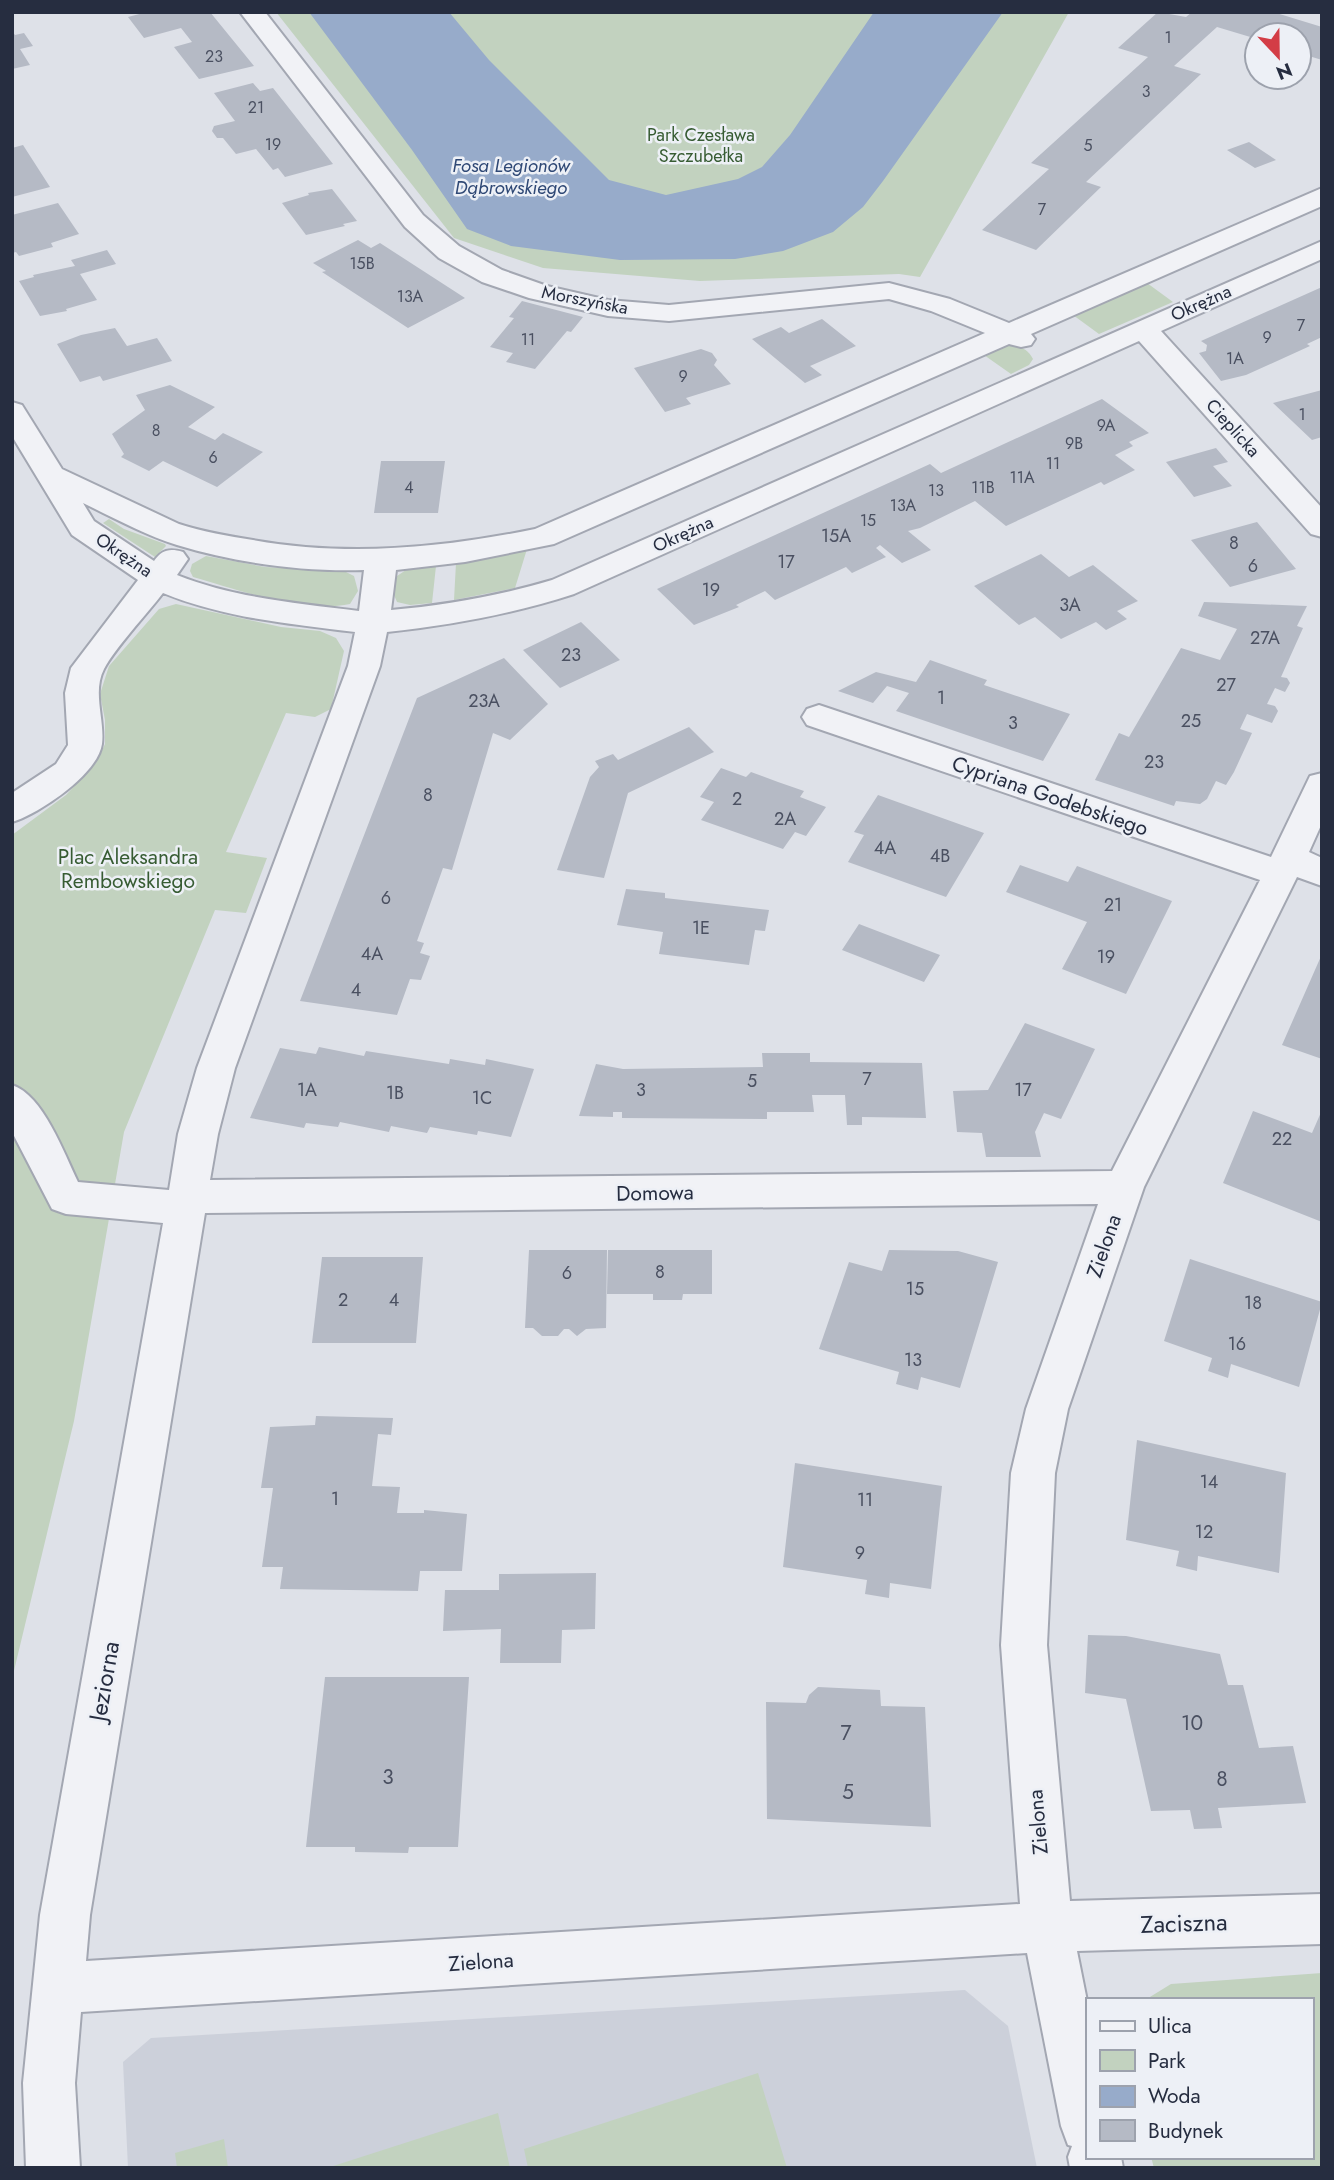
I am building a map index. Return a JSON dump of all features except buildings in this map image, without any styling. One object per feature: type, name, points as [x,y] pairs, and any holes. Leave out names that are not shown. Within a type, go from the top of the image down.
[{"type":"street","name":"Morszyńska","points":[[252,12],[414,221],[449,252],[492,276],[539,292],[608,308],[669,313],[889,291],[919,296],[975,316],[1067,362]]},
{"type":"street","name":"Okrężna","points":[[51,475],[187,537],[272,555],[322,561],[381,561],[469,553],[543,537],[1006,332],[1322,196]]},
{"type":"street","name":"Okrężna","points":[[12,411],[83,528],[158,579],[202,597],[251,607],[373,623],[462,613],[511,603],[563,587],[1322,248]]},
{"type":"street","name":"Cieplicka","points":[[1144,329],[1322,527]]},
{"type":"street","points":[[12,810],[68,773],[85,746],[82,693],[87,668],[158,579],[187,537]]},
{"type":"street","points":[[185,1202],[198,1134],[216,1068],[364,666],[381,561]]},
{"type":"street","name":"Cypriana Godebskiego","points":[[819,717],[1297,868]]},
{"type":"street","name":"Zielona","points":[[56,1988],[1047,1927],[1024,1645],[1033,1473],[1047,1409],[1124,1187],[1297,868],[1322,785]]},
{"type":"street","name":"Domowa","points":[[12,1100],[38,1139],[66,1197],[185,1202],[1124,1187]]},
{"type":"street","name":"Jeziorna","points":[[53,2168],[48,2083],[65,1914],[185,1202]]},
{"type":"street","name":"Zaciszna","points":[[1047,1927],[1322,1919]]},
{"type":"street","points":[[1047,1927],[1086,2121]]},
{"type":"shaded area","points":[[965,1990],[1008,2026],[1037,2168],[128,2168],[123,2062],[151,2038]]},
{"type":"green space","name":"Park Czesława Szczubełka","points":[[276,12],[1069,12],[920,277],[899,274],[700,281],[543,268],[454,238]]},
{"type":"green space","points":[[1147,283],[1173,302],[1099,334],[1073,315]]},
{"type":"green space","points":[[1005,345],[1021,348],[1033,359],[1029,365],[1011,374],[984,355]]},
{"type":"green space","points":[[109,519],[124,529],[166,546],[155,557],[103,523]]},
{"type":"green space","points":[[527,549],[515,588],[454,600],[456,563]]},
{"type":"green space","points":[[206,556],[265,567],[344,571],[354,576],[358,591],[350,604],[332,606],[313,606],[272,599],[193,577],[190,571],[192,564]]},
{"type":"green space","points":[[436,566],[432,603],[410,605],[397,602],[391,588],[394,578],[409,568]]},
{"type":"green space","name":"Plac Aleksandra Rembowskiego","points":[[176,604],[281,627],[320,631],[336,638],[344,651],[331,709],[315,717],[286,713],[226,852],[267,858],[246,913],[215,910],[124,1132],[74,1421],[12,1679],[12,835],[66,795],[96,763],[105,744],[105,720],[100,694],[109,666],[159,609]]},
{"type":"green space","points":[[1322,1973],[1322,2168],[1154,2168],[1152,2159],[1313,2159],[1313,1998],[1148,1998],[1171,1984]]},
{"type":"green space","points":[[758,2073],[787,2168],[528,2168],[524,2149]]},
{"type":"green space","points":[[498,2113],[510,2168],[327,2168]]},
{"type":"green space","points":[[224,2139],[228,2168],[177,2168],[175,2153]]},
{"type":"water","name":"Fosa Legionów Dąbrowskiego","points":[[309,12],[449,12],[489,60],[609,180],[666,195],[738,179],[762,167],[790,135],[874,12],[1003,12],[863,207],[833,232],[783,251],[735,259],[620,260],[511,246],[467,229]]}]
